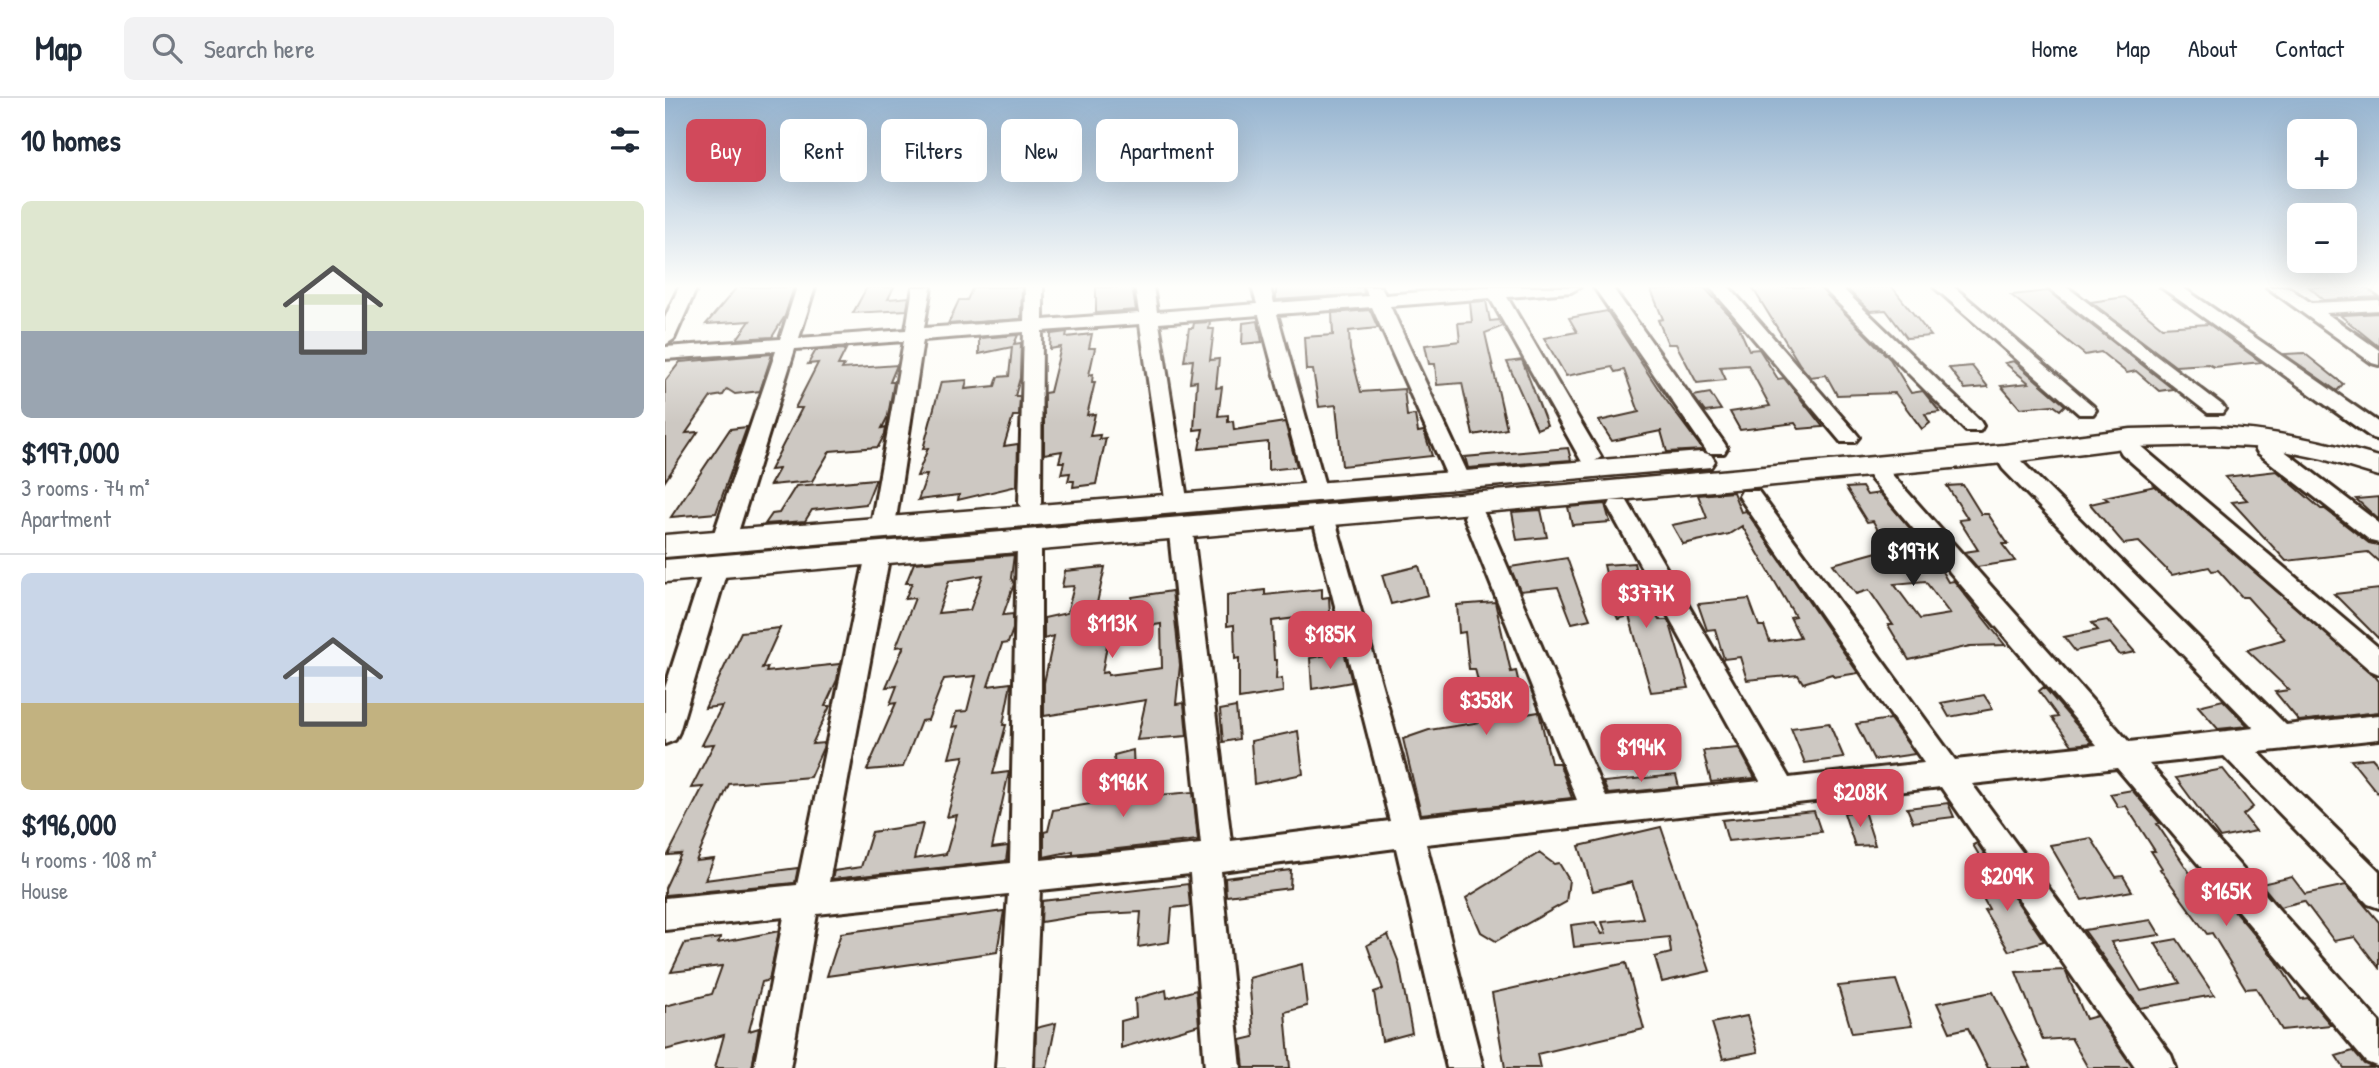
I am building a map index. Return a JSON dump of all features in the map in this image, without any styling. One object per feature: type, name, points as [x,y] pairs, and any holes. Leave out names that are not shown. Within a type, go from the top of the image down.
[{"type":"main road","points":[[1793,463],[2114,418],[2200,416],[2261,419],[2326,433],[2379,449]]},
{"type":"main road","points":[[665,570],[719,554],[1793,463],[2131,438],[2215,436],[2270,439],[2327,451],[2379,467]]},
{"type":"main road","points":[[665,546],[719,554]]},
{"type":"street","points":[[665,732],[790,332]]},
{"type":"street","points":[[665,353],[953,332]]},
{"type":"street","points":[[1030,503],[1031,332]]},
{"type":"street","points":[[1148,332],[1176,499]]},
{"type":"street","points":[[1273,332],[1408,832],[1465,1068]]},
{"type":"street","points":[[1393,332],[1457,474]]},
{"type":"street","points":[[1518,332],[1590,457]]},
{"type":"street","points":[[1635,332],[1716,448]]},
{"type":"street","points":[[1758,332],[1848,437]]},
{"type":"street","points":[[1877,332],[1973,426]]},
{"type":"street","points":[[1995,332],[2086,411]]},
{"type":"street","points":[[2115,332],[2215,409]]},
{"type":"street","points":[[2235,332],[2379,433]]},
{"type":"street","points":[[2341,332],[2379,359]]},
{"type":"street","points":[[884,519],[912,335]]},
{"type":"street","points":[[2130,449],[2379,663]]},
{"type":"street","points":[[2266,449],[2379,535]]},
{"type":"street","points":[[2011,464],[2280,737]]},
{"type":"street","points":[[1879,474],[2379,1049]]},
{"type":"street","points":[[1750,496],[2158,1068]]},
{"type":"street","points":[[1619,507],[1782,792]]},
{"type":"street","points":[[1475,517],[1597,812]]},
{"type":"street","points":[[1181,533],[1211,857],[1223,1068]]},
{"type":"street","points":[[1014,1068],[1025,877],[1029,547]]},
{"type":"street","points":[[772,1068],[876,564]]},
{"type":"street","points":[[665,914],[1211,857],[1408,832],[2379,727]]},
{"type":"street","points":[[2230,743],[2379,893]]},
{"type":"building","points":[[742,332],[775,332],[772,337],[737,339]]},
{"type":"building","points":[[1067,332],[1066,337],[1092,334],[1089,348],[1095,348],[1089,375],[1093,374],[1092,382],[1095,382],[1087,415],[1095,414],[1090,436],[1100,435],[1099,439],[1106,438],[1096,484],[1073,487],[1074,481],[1068,481],[1070,473],[1061,474],[1064,462],[1059,462],[1062,451],[1044,454],[1044,393],[1050,392],[1061,347],[1050,349],[1051,334]]},
{"type":"building","points":[[1188,332],[1214,332],[1210,360],[1219,359],[1216,388],[1222,387],[1218,416],[1228,415],[1228,422],[1233,421],[1234,430],[1285,422],[1297,467],[1268,470],[1268,442],[1199,449],[1203,429],[1194,430],[1197,381],[1190,382],[1193,360],[1184,361]]},
{"type":"building","points":[[1243,332],[1260,332],[1262,342],[1242,344]]},
{"type":"building","points":[[1333,332],[1349,332],[1350,350],[1361,392],[1404,389],[1407,416],[1415,415],[1418,432],[1424,431],[1432,456],[1342,466],[1336,405],[1319,407],[1313,370],[1306,370],[1304,337],[1333,335]]},
{"type":"building","points":[[1459,332],[1487,332],[1507,429],[1473,435],[1462,383],[1437,385],[1435,364],[1429,364],[1425,345],[1460,341]]},
{"type":"building","points":[[1576,332],[1621,332],[1703,450],[1667,452],[1661,431],[1612,441],[1599,421],[1639,412],[1624,370],[1615,372],[1612,367],[1566,376],[1544,338]]},
{"type":"building","points":[[1663,332],[1741,332],[1749,350],[1759,349],[1778,379],[1784,378],[1823,427],[1799,429],[1795,423],[1740,430],[1730,412],[1770,406],[1748,365],[1720,367],[1726,380],[1697,383],[1676,344],[1668,344]]},
{"type":"building","points":[[1780,332],[1864,332],[1890,359],[1911,393],[1923,391],[1940,412],[1925,414],[1930,423],[1922,429],[1895,393],[1837,395],[1826,375],[1810,377]]},
{"type":"building","points":[[1903,332],[1928,332],[1931,336],[1907,338]]},
{"type":"building","points":[[2057,332],[2101,332],[2173,389],[2159,391],[2136,371],[2127,373],[2101,352],[2085,355]]},
{"type":"building","points":[[2131,332],[2220,332],[2261,362],[2214,367],[2208,364],[2175,366]]},
{"type":"building","points":[[2361,332],[2379,332],[2379,347]]},
{"type":"building","points":[[1018,335],[1014,344],[1021,343],[1020,378],[1015,396],[1020,396],[1019,416],[1013,416],[1004,446],[1018,444],[1017,486],[958,500],[959,495],[918,500],[927,475],[917,476],[928,448],[923,449],[941,382],[967,380],[965,389],[995,386],[998,377],[1009,376],[1012,347],[979,354],[979,338]]},
{"type":"building","points":[[846,349],[838,365],[844,365],[842,369],[897,365],[890,382],[894,382],[888,416],[882,428],[886,427],[885,434],[878,447],[830,451],[812,481],[770,485],[779,469],[770,470],[802,408],[795,408],[818,363],[808,364],[816,350]]},
{"type":"building","points":[[2304,353],[2343,384],[2337,391],[2284,354]]},
{"type":"building","points":[[772,354],[760,391],[735,394],[727,389],[723,395],[711,397],[686,433],[698,432],[665,481],[665,381],[680,362]]},
{"type":"building","points":[[1522,360],[1547,425],[1537,429],[1507,362]]},
{"type":"building","points":[[2014,361],[2065,405],[2060,410],[2053,405],[2020,408],[2001,386],[2029,383],[2005,363]]},
{"type":"building","points":[[1972,366],[1988,387],[1965,389],[1949,368]]},
{"type":"building","points":[[1710,393],[1721,410],[1705,412],[1693,396]]},
{"type":"building","points":[[747,427],[716,513],[671,517],[730,429]]},
{"type":"building","points":[[1568,448],[1571,460],[1468,468],[1465,457]]},
{"type":"building","points":[[2277,471],[2321,509],[2325,509],[2369,543],[2379,545],[2379,562],[2368,552],[2286,561],[2232,502],[2247,500],[2225,477]]},
{"type":"building","points":[[876,479],[866,504],[812,510],[805,521],[765,524],[772,514],[779,513],[796,486]]},
{"type":"building","points":[[1963,485],[1981,514],[1988,514],[2008,544],[2002,544],[2015,561],[1977,567],[1964,552],[1978,550],[1959,520],[1968,519],[1947,486]]},
{"type":"building","points":[[2155,486],[2373,674],[2379,681],[2379,712],[2299,721],[2275,692],[2289,690],[2247,650],[2285,639],[2247,597],[2242,597],[2218,570],[2212,571],[2209,567],[2172,575],[2139,542],[2124,544],[2090,504],[2108,500],[2104,497]]},
{"type":"building","points":[[1862,487],[1867,495],[1880,493],[1932,554],[1948,582],[1954,581],[2005,645],[1970,646],[1909,660],[1888,625],[1893,625],[1869,590],[1856,594],[1833,564],[1888,549],[1873,521],[1867,522],[1846,488]],"holes":[[[1925,581],[1950,614],[1920,619],[1894,584]]]},
{"type":"building","points":[[1733,492],[1741,512],[1746,511],[1858,673],[1834,677],[1832,674],[1803,683],[1798,675],[1747,680],[1740,657],[1724,659],[1715,629],[1707,630],[1698,604],[1749,599],[1759,626],[1764,626],[1770,642],[1800,637],[1790,617],[1795,616],[1742,526],[1729,534],[1683,544],[1672,525],[1707,518],[1698,495]]},
{"type":"building","points":[[2379,497],[2379,520],[2356,499]]},
{"type":"building","points":[[1605,504],[1610,522],[1572,525],[1568,507]]},
{"type":"building","points":[[1541,510],[1547,537],[1517,540],[1512,512]]},
{"type":"building","points":[[1014,555],[1011,578],[1014,584],[1003,615],[1013,614],[1013,629],[1008,643],[1002,644],[988,686],[1011,683],[1003,725],[1006,725],[993,774],[1009,772],[992,848],[1008,846],[1006,861],[832,879],[834,871],[861,867],[872,832],[923,824],[914,859],[946,854],[957,815],[947,817],[964,756],[949,758],[958,726],[952,727],[956,712],[967,711],[976,676],[944,679],[928,720],[921,721],[903,767],[867,770],[896,703],[890,704],[897,686],[886,687],[904,646],[896,647],[915,598],[905,599],[912,583],[906,583],[914,563]],"holes":[[[983,575],[970,610],[938,613],[949,581]]]},
{"type":"building","points":[[1567,558],[1590,619],[1572,623],[1558,587],[1520,591],[1510,567]]},
{"type":"building","points":[[1634,563],[1639,584],[1659,620],[1667,620],[1670,624],[1689,688],[1651,692],[1629,616],[1618,619],[1607,596],[1611,595],[1604,565]]},
{"type":"building","points":[[1419,566],[1428,595],[1391,604],[1382,575]]},
{"type":"building","points":[[1105,567],[1097,603],[1107,602],[1100,635],[1109,634],[1102,673],[1108,672],[1108,675],[1162,668],[1161,624],[1130,629],[1132,597],[1172,591],[1180,665],[1176,704],[1184,703],[1187,736],[1137,740],[1146,700],[1044,716],[1044,683],[1054,636],[1044,639],[1044,618],[1067,613],[1074,586],[1062,587],[1065,571]]},
{"type":"building","points":[[1322,589],[1322,598],[1329,597],[1330,614],[1272,621],[1274,660],[1277,660],[1276,679],[1282,678],[1283,692],[1239,699],[1239,658],[1235,659],[1234,625],[1227,626],[1227,595],[1265,590],[1265,595]]},
{"type":"building","points":[[2379,589],[2379,639],[2334,594]]},
{"type":"building","points":[[1495,602],[1511,672],[1516,671],[1526,714],[1539,712],[1551,763],[1559,763],[1572,798],[1421,814],[1403,739],[1429,730],[1488,721],[1475,669],[1469,669],[1465,632],[1459,633],[1457,605]]},
{"type":"building","points":[[2107,620],[2135,652],[2120,655],[2110,643],[2075,651],[2064,637],[2098,630],[2092,623]]},
{"type":"building","points":[[780,628],[762,668],[768,667],[766,672],[840,664],[837,680],[825,706],[830,706],[812,744],[824,743],[823,748],[810,777],[729,784],[696,861],[714,859],[705,880],[798,868],[795,883],[665,895],[665,888],[681,854],[668,855],[703,787],[691,788],[714,744],[702,745],[722,706],[705,708],[741,632]]},
{"type":"building","points":[[1344,652],[1352,682],[1312,689],[1310,658]]},
{"type":"building","points":[[2044,687],[2092,743],[2072,745],[2052,718],[2058,717],[2039,691]]},
{"type":"building","points":[[1984,695],[1993,709],[1949,717],[1941,703]]},
{"type":"building","points":[[2223,700],[2248,726],[2218,729],[2198,706]]},
{"type":"building","points":[[1236,707],[1239,739],[1223,742],[1220,710]]},
{"type":"building","points":[[1890,719],[1915,754],[1874,760],[1856,724]]},
{"type":"building","points":[[1829,723],[1844,758],[1805,763],[1791,728]]},
{"type":"building","points":[[1298,731],[1303,774],[1254,784],[1251,741]]},
{"type":"building","points":[[1739,748],[1755,778],[1711,782],[1703,751]]},
{"type":"building","points":[[1133,750],[1135,797],[1193,792],[1198,840],[1073,854],[1073,851],[1044,857],[1044,832],[1048,831],[1053,810],[1116,800],[1114,755]]},
{"type":"building","points":[[2372,758],[2379,766],[2379,795],[2351,760]]},
{"type":"building","points":[[2223,769],[2253,807],[2243,815],[2256,831],[2220,838],[2176,778]]},
{"type":"building","points":[[1676,775],[1679,787],[1608,794],[1603,782]]},
{"type":"building","points":[[2132,790],[2160,823],[2157,824],[2194,879],[2205,876],[2276,960],[2301,999],[2308,998],[2331,1025],[2282,1030],[2256,988],[2246,989],[2212,933],[2207,934],[2160,869],[2162,868],[2151,851],[2155,851],[2126,806],[2118,807],[2110,794]]},
{"type":"building","points":[[1948,803],[1954,817],[1913,822],[1907,808]]},
{"type":"building","points":[[1814,811],[1821,832],[1728,841],[1722,820]]},
{"type":"building","points":[[1864,811],[1875,845],[1855,846],[1844,813]]},
{"type":"building","points":[[1661,827],[1710,971],[1662,982],[1655,957],[1671,953],[1669,937],[1574,947],[1571,925],[1595,922],[1602,934],[1606,933],[1602,922],[1643,918],[1632,882],[1593,891],[1579,846]]},
{"type":"building","points":[[2091,838],[2116,877],[2123,876],[2132,891],[2082,900],[2050,845]]},
{"type":"building","points":[[1977,843],[2044,941],[2009,951],[1984,910],[1989,909],[1980,893],[1999,888],[1973,845]]},
{"type":"building","points":[[1539,853],[1554,864],[1559,863],[1569,880],[1566,902],[1496,941],[1481,932],[1466,898]]},
{"type":"building","points":[[1291,870],[1290,888],[1226,896],[1225,878]]},
{"type":"building","points":[[2292,877],[2305,894],[2346,885],[2379,922],[2379,968],[2355,937],[2334,941],[2304,901],[2280,907],[2261,884]]},
{"type":"building","points":[[1188,884],[1190,906],[1172,908],[1169,942],[1138,947],[1141,912],[1084,915],[1041,922],[1042,901]]},
{"type":"building","points":[[1004,911],[997,952],[827,976],[841,933]]},
{"type":"building","points":[[2151,920],[2160,935],[2111,942],[2141,991],[2180,983],[2155,943],[2177,939],[2214,995],[2140,1008],[2084,930]]},
{"type":"building","points":[[779,931],[769,980],[762,982],[749,1031],[759,1028],[752,1068],[715,1068],[724,1035],[665,1050],[665,1006],[712,994],[722,966],[671,972],[685,943],[720,938],[718,943]]},
{"type":"building","points":[[1388,935],[1399,963],[1412,1033],[1382,1041],[1374,992],[1383,989],[1367,945]]},
{"type":"building","points":[[1626,963],[1644,1029],[1537,1054],[1540,1068],[1505,1068],[1492,993]]},
{"type":"building","points":[[1302,964],[1307,1006],[1285,1012],[1290,1068],[1244,1068],[1241,1040],[1254,1037],[1249,978]]},
{"type":"building","points":[[2065,970],[2086,1019],[2097,1016],[2133,1068],[2088,1068],[2071,1038],[2043,1040],[2016,972]]},
{"type":"building","points":[[1896,980],[1912,1026],[1852,1033],[1838,986]]},
{"type":"building","points":[[1166,990],[1167,998],[1196,990],[1199,1025],[1121,1048],[1121,1021],[1136,1017],[1135,999]]},
{"type":"building","points":[[1993,992],[2031,1068],[1988,1068],[1968,1028],[1950,1032],[1937,1003]]},
{"type":"building","points":[[1747,1016],[1758,1052],[1723,1059],[1712,1023]]},
{"type":"building","points":[[1056,1023],[1047,1068],[1035,1068],[1036,1028]]},
{"type":"building","points":[[2353,1051],[2364,1064],[2374,1068],[2344,1068],[2336,1056]]}]
